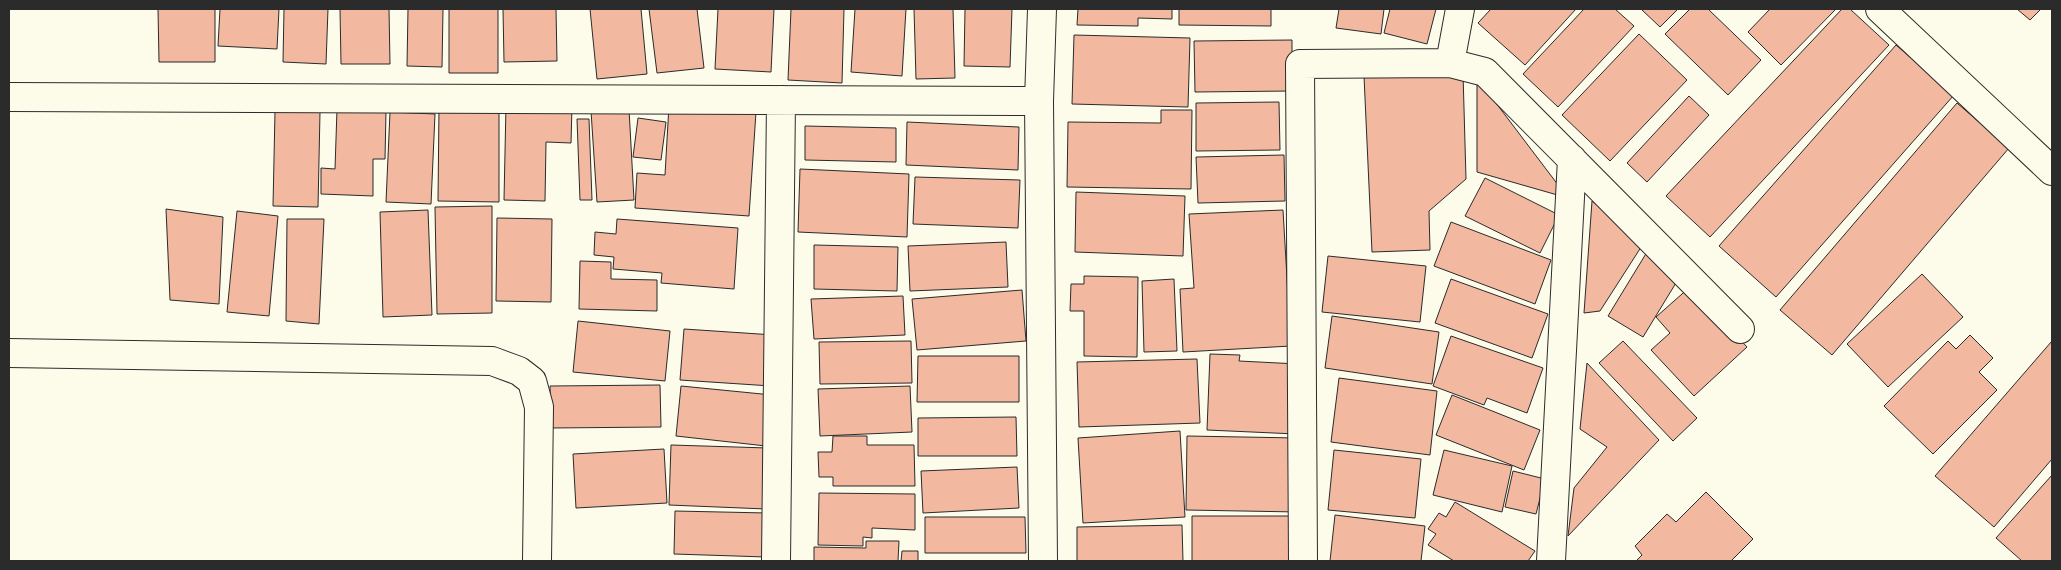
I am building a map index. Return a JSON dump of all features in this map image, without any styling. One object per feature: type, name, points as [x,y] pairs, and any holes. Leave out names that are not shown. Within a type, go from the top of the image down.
[{"type":"street","points":[[1042,9],[1039,101],[1043,561]]},
{"type":"street","points":[[1450,63],[1460,9]]},
{"type":"street","points":[[1880,9],[2052,170]]},
{"type":"street","points":[[1303,561],[1300,64],[1450,63],[1485,72],[1740,328]]},
{"type":"street","points":[[9,97],[1039,101]]},
{"type":"street","points":[[776,561],[781,100]]},
{"type":"street","points":[[1551,561],[1572,159]]},
{"type":"street","points":[[9,353],[492,362],[519,371],[532,381],[539,407],[537,561]]},
{"type":"building","points":[[158,9],[215,9],[215,62],[159,62]]},
{"type":"building","points":[[220,9],[279,9],[277,49],[218,46]]},
{"type":"building","points":[[284,9],[328,9],[326,64],[283,62]]},
{"type":"building","points":[[340,9],[389,9],[390,64],[341,64]]},
{"type":"building","points":[[408,9],[443,9],[442,67],[407,66]]},
{"type":"building","points":[[449,9],[498,9],[498,73],[449,73]]},
{"type":"building","points":[[503,9],[556,9],[557,61],[504,62]]},
{"type":"building","points":[[590,9],[641,9],[647,74],[597,79]]},
{"type":"building","points":[[649,9],[697,9],[704,68],[657,73]]},
{"type":"building","points":[[718,9],[774,9],[771,72],[715,69]]},
{"type":"building","points":[[791,9],[844,9],[842,83],[788,80]]},
{"type":"building","points":[[855,9],[906,9],[902,76],[851,72]]},
{"type":"building","points":[[914,9],[953,9],[955,78],[916,79]]},
{"type":"building","points":[[965,9],[1012,9],[1010,67],[964,66]]},
{"type":"building","points":[[1078,9],[1172,9],[1172,19],[1138,18],[1138,26],[1077,25]]},
{"type":"building","points":[[1179,9],[1271,9],[1271,26],[1179,25]]},
{"type":"building","points":[[1339,9],[1384,9],[1381,34],[1336,28]]},
{"type":"building","points":[[1390,9],[1436,9],[1427,44],[1384,33]]},
{"type":"building","points":[[1491,9],[1576,9],[1525,65],[1478,23]]},
{"type":"building","points":[[1584,9],[1615,9],[1634,26],[1558,107],[1523,74]]},
{"type":"building","points":[[1641,9],[1678,9],[1660,27]]},
{"type":"building","points":[[1690,9],[1708,9],[1761,60],[1728,95],[1665,34]]},
{"type":"building","points":[[1770,9],[1836,9],[1781,65],[1748,32]]},
{"type":"building","points":[[1842,9],[1850,9],[1889,45],[1710,237],[1666,196]]},
{"type":"building","points":[[2017,9],[2041,9],[2030,20]]},
{"type":"building","points":[[1639,34],[1687,80],[1610,161],[1562,115]]},
{"type":"building","points":[[1074,35],[1190,38],[1188,107],[1072,104]]},
{"type":"building","points":[[1292,40],[1292,91],[1195,92],[1194,41]]},
{"type":"building","points":[[1896,45],[1954,95],[1776,297],[1719,246]]},
{"type":"building","points":[[1463,73],[1466,179],[1429,211],[1430,250],[1372,252],[1364,76]]},
{"type":"building","points":[[1477,78],[1568,198],[1477,172]]},
{"type":"building","points":[[1689,96],[1709,115],[1647,182],[1627,163]]},
{"type":"building","points":[[1279,102],[1280,150],[1196,151],[1196,103]]},
{"type":"building","points":[[1957,103],[2009,148],[1832,355],[1780,310]]},
{"type":"building","points":[[506,105],[572,106],[571,143],[546,142],[545,201],[504,200]]},
{"type":"building","points":[[669,105],[756,112],[749,216],[635,208],[637,173],[665,175]]},
{"type":"building","points":[[439,107],[499,108],[499,202],[438,201]]},
{"type":"building","points":[[337,109],[386,111],[385,159],[373,159],[373,196],[321,194],[321,168],[335,169]]},
{"type":"building","points":[[629,109],[634,200],[597,202],[591,111]]},
{"type":"building","points":[[1161,110],[1192,110],[1191,189],[1067,187],[1068,122],[1161,123]]},
{"type":"building","points":[[275,111],[320,112],[318,207],[273,206]]},
{"type":"building","points":[[390,112],[435,114],[431,204],[386,202]]},
{"type":"building","points":[[638,118],[666,122],[661,160],[633,157]]},
{"type":"building","points":[[577,119],[589,119],[592,200],[580,200]]},
{"type":"building","points":[[907,122],[1019,127],[1018,170],[906,165]]},
{"type":"building","points":[[805,126],[896,128],[896,162],[805,160]]},
{"type":"building","points":[[1284,155],[1285,201],[1198,203],[1196,157]]},
{"type":"building","points":[[800,169],[909,174],[907,237],[798,232]]},
{"type":"building","points":[[915,177],[1020,180],[1018,228],[913,224]]},
{"type":"building","points":[[1485,178],[1559,215],[1540,253],[1465,216]]},
{"type":"building","points":[[1076,192],[1185,196],[1183,256],[1075,252]]},
{"type":"building","points":[[1592,201],[1645,241],[1600,311],[1584,313]]},
{"type":"building","points":[[492,206],[492,313],[437,314],[435,207]]},
{"type":"building","points":[[166,209],[223,217],[219,304],[170,300]]},
{"type":"building","points":[[428,210],[432,315],[383,317],[380,212]]},
{"type":"building","points":[[1283,210],[1291,346],[1183,352],[1180,289],[1194,288],[1189,214]]},
{"type":"building","points":[[237,211],[278,216],[269,316],[227,312]]},
{"type":"building","points":[[497,218],[552,219],[551,302],[496,301]]},
{"type":"building","points":[[287,219],[324,219],[319,324],[286,321]]},
{"type":"building","points":[[617,219],[738,228],[734,289],[661,283],[662,273],[613,269],[614,257],[594,255],[595,232],[616,234]]},
{"type":"building","points":[[1451,222],[1551,260],[1535,304],[1434,266]]},
{"type":"building","points":[[1006,242],[1008,287],[910,291],[908,246]]},
{"type":"building","points":[[814,245],[898,247],[897,291],[814,289]]},
{"type":"building","points":[[1647,252],[1682,273],[1643,337],[1608,316]]},
{"type":"building","points":[[1328,256],[1426,266],[1420,322],[1322,312]]},
{"type":"building","points":[[580,261],[611,262],[611,279],[657,280],[657,311],[579,309]]},
{"type":"building","points":[[1922,274],[1963,317],[1888,387],[1847,344]]},
{"type":"building","points":[[1084,276],[1138,277],[1137,357],[1084,356],[1084,311],[1070,311],[1071,284],[1084,284]]},
{"type":"building","points":[[1174,279],[1177,351],[1144,352],[1142,281]]},
{"type":"building","points":[[1451,279],[1548,314],[1532,358],[1435,323]]},
{"type":"building","points":[[1691,286],[1747,347],[1694,396],[1651,350],[1670,333],[1656,317]]},
{"type":"building","points":[[1022,290],[1026,341],[917,350],[912,299]]},
{"type":"building","points":[[903,296],[905,335],[814,339],[811,299]]},
{"type":"building","points":[[1332,316],[1439,332],[1432,384],[1325,368]]},
{"type":"building","points":[[578,321],[670,331],[665,381],[573,372]]},
{"type":"building","points":[[684,329],[774,335],[771,386],[680,380]]},
{"type":"building","points":[[1970,335],[1993,358],[1979,372],[1997,390],[1933,454],[1884,406],[1948,341],[1956,349]]},
{"type":"building","points":[[1451,336],[1543,368],[1527,413],[1487,398],[1484,405],[1433,386]]},
{"type":"building","points":[[911,341],[912,383],[820,384],[819,342]]},
{"type":"building","points":[[1623,341],[1697,418],[1673,441],[1599,363]]},
{"type":"building","points":[[2052,341],[2052,459],[1994,527],[1935,476]]},
{"type":"building","points":[[1210,354],[1240,355],[1239,361],[1298,364],[1296,434],[1207,430]]},
{"type":"building","points":[[918,356],[1019,356],[1019,402],[917,402]]},
{"type":"building","points":[[1197,359],[1200,423],[1079,427],[1077,362]]},
{"type":"building","points":[[1587,363],[1659,440],[1568,536],[1574,488],[1607,447],[1580,429]]},
{"type":"building","points":[[1339,378],[1437,391],[1430,455],[1331,442]]},
{"type":"building","points":[[660,385],[661,427],[551,428],[550,386]]},
{"type":"building","points":[[681,386],[772,395],[766,446],[676,436]]},
{"type":"building","points":[[910,386],[912,432],[820,436],[818,389]]},
{"type":"building","points":[[1452,395],[1540,430],[1524,470],[1436,435]]},
{"type":"building","points":[[1016,417],[1017,456],[918,456],[918,418]]},
{"type":"building","points":[[1180,431],[1185,517],[1083,523],[1078,438]]},
{"type":"building","points":[[833,436],[867,436],[867,445],[914,445],[915,486],[833,486],[833,477],[819,477],[818,452],[832,452]]},
{"type":"building","points":[[1187,436],[1298,438],[1298,512],[1186,510]]},
{"type":"building","points":[[671,445],[768,448],[766,509],[669,505]]},
{"type":"building","points":[[664,449],[667,503],[576,508],[573,454]]},
{"type":"building","points":[[1334,450],[1421,459],[1415,518],[1328,510]]},
{"type":"building","points":[[1444,450],[1512,466],[1502,512],[1433,495]]},
{"type":"building","points":[[1017,467],[1019,508],[923,513],[921,471]]},
{"type":"building","points":[[1513,471],[1545,479],[1536,514],[1505,507]]},
{"type":"building","points":[[2052,475],[2052,561],[2022,561],[1996,538]]},
{"type":"building","points":[[1706,492],[1753,539],[1731,561],[1636,561],[1642,555],[1635,546],[1667,514],[1676,522]]},
{"type":"building","points":[[819,493],[915,494],[915,530],[872,528],[872,538],[863,537],[863,546],[818,545]]},
{"type":"building","points":[[1455,502],[1535,551],[1528,561],[1454,561],[1428,545],[1436,534],[1428,529],[1439,513],[1446,517]]},
{"type":"building","points":[[675,511],[767,513],[766,557],[674,554]]},
{"type":"building","points":[[1335,515],[1425,526],[1421,561],[1330,561]]},
{"type":"building","points":[[1192,516],[1295,516],[1295,561],[1192,561]]},
{"type":"building","points":[[925,517],[1025,517],[1026,553],[925,553]]},
{"type":"building","points":[[1182,525],[1183,561],[1077,561],[1077,527]]},
{"type":"building","points":[[866,541],[899,541],[898,561],[814,561],[814,547],[866,548]]},
{"type":"building","points":[[902,551],[918,551],[918,561],[901,561]]}]
